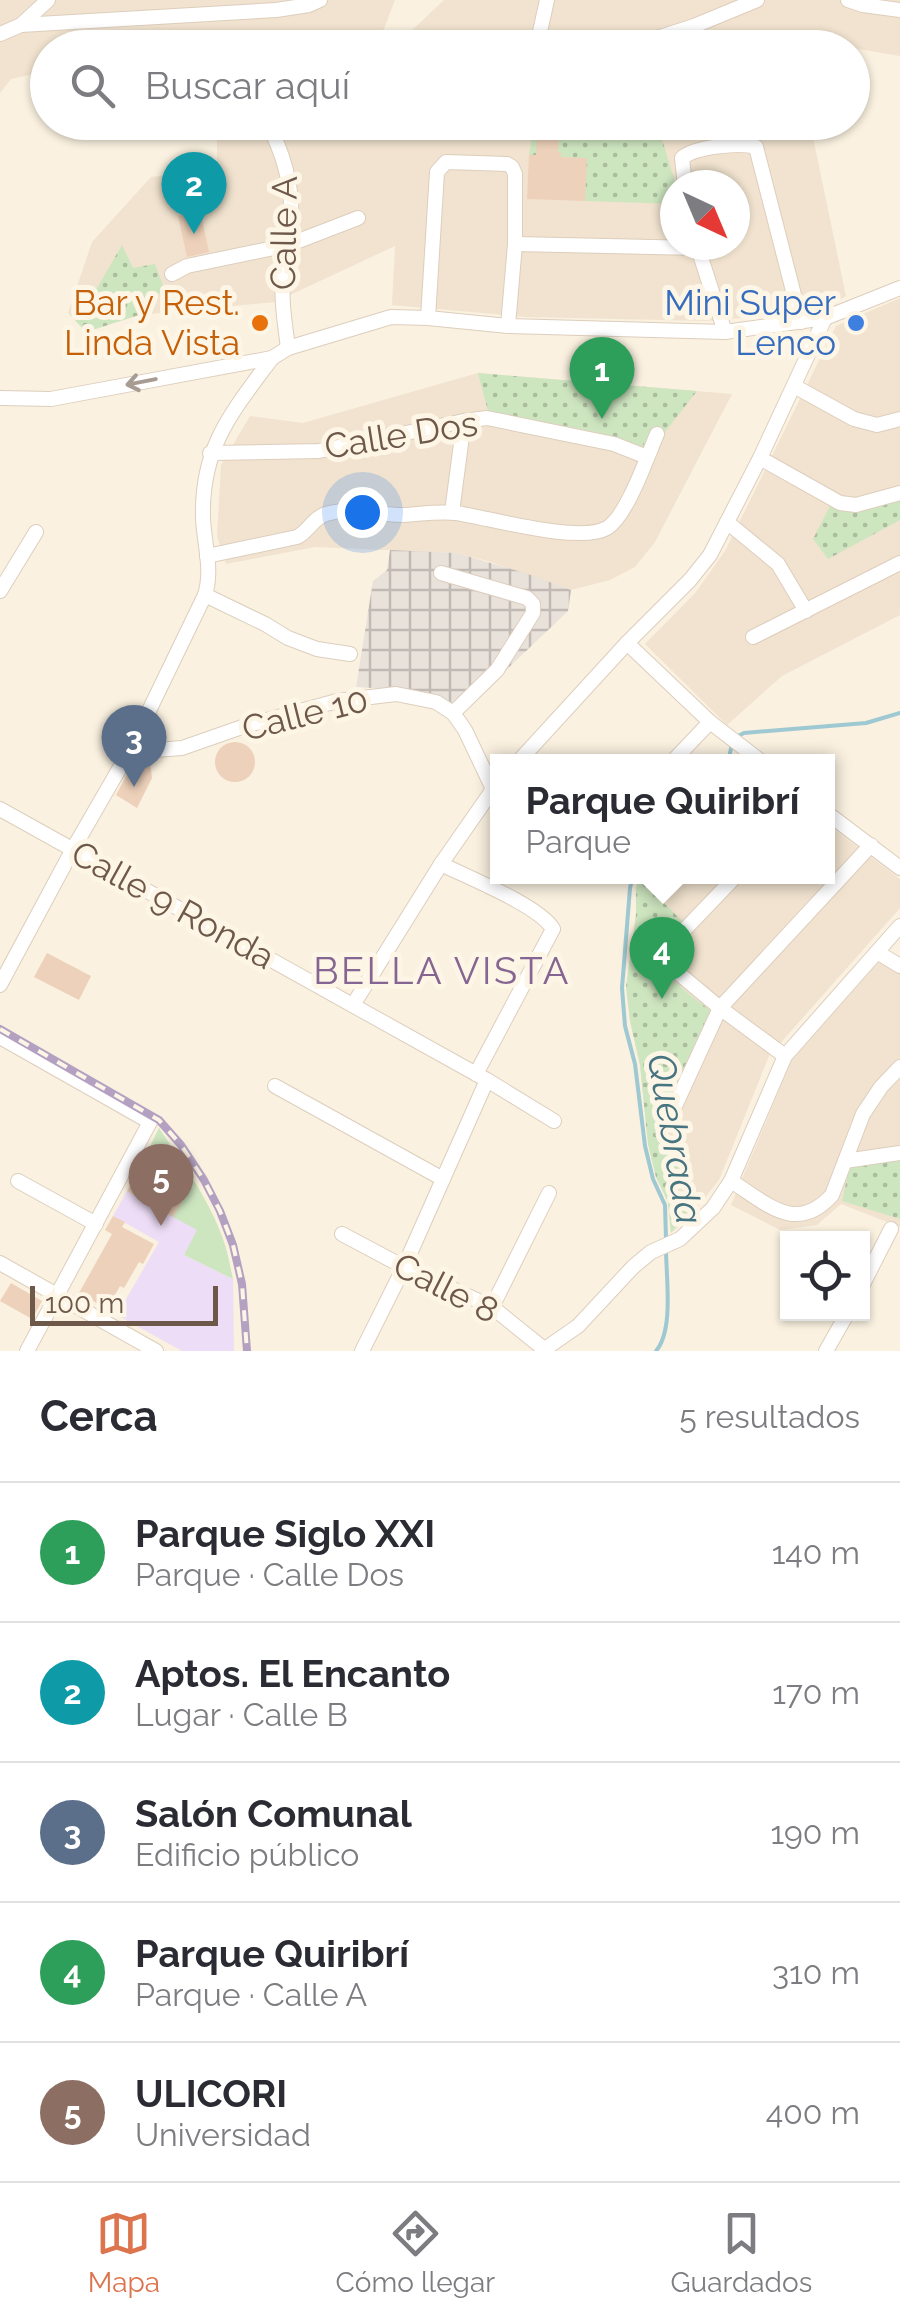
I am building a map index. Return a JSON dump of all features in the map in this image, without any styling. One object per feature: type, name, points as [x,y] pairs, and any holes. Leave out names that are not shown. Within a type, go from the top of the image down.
[{"type":"street","points":[[21,25],[48,0]]},
{"type":"street","points":[[0,34],[21,25],[309,5],[320,0]]},
{"type":"street","points":[[544,30],[547,0]]},
{"type":"street","points":[[682,30],[757,0]]},
{"type":"street","points":[[848,0],[900,10]]},
{"type":"street","name":"Calle A","points":[[276,140],[285,159],[290,186],[291,220],[282,302],[288,348]]},
{"type":"street","points":[[683,170],[682,158],[688,152],[742,144],[756,147],[801,322]]},
{"type":"street","points":[[428,318],[435,178],[441,166],[446,162],[507,164],[515,174],[515,244],[508,326]]},
{"type":"street","points":[[172,274],[186,266],[288,245],[358,218]]},
{"type":"street","points":[[515,244],[660,246]]},
{"type":"street","points":[[702,260],[725,332]]},
{"type":"street","points":[[0,986],[129,752],[205,595],[210,579],[203,517],[204,481],[210,453],[233,410],[272,358],[288,348],[390,318],[508,326],[725,332],[825,318],[900,288]]},
{"type":"street","points":[[525,754],[710,555],[825,318]]},
{"type":"street","points":[[0,398],[51,399],[272,358]]},
{"type":"street","points":[[794,386],[854,419],[877,424],[900,419]]},
{"type":"street","name":"Calle Dos","points":[[210,453],[319,450],[486,418],[614,444],[646,458]]},
{"type":"street","points":[[452,512],[464,421]]},
{"type":"street","points":[[206,556],[297,537],[320,515],[343,511],[399,515],[452,512],[576,534],[603,530],[612,525],[624,508],[657,434]]},
{"type":"street","points":[[760,458],[840,503],[856,505],[900,494]]},
{"type":"street","points":[[727,522],[778,564],[806,611]]},
{"type":"street","points":[[0,592],[36,532]]},
{"type":"street","points":[[753,637],[900,563]]},
{"type":"street","points":[[441,573],[527,598],[533,604],[533,613],[497,670],[453,713],[490,778]]},
{"type":"street","points":[[205,595],[288,638],[350,654]]},
{"type":"street","points":[[627,643],[710,722],[752,754]]},
{"type":"street","name":"Calle 10","points":[[129,752],[182,748],[245,726],[373,695],[396,694],[436,702],[453,713]]},
{"type":"street","points":[[680,754],[710,722]]},
{"type":"street","points":[[353,1006],[441,864],[490,794]]},
{"type":"street","name":"Calle 9 Ronda","points":[[0,810],[482,1077],[554,1121]]},
{"type":"street","points":[[835,819],[900,868]]},
{"type":"street","points":[[835,884],[871,845]]},
{"type":"street","points":[[362,1351],[404,1267],[482,1077],[553,928],[532,909],[441,864]]},
{"type":"street","points":[[728,884],[670,946],[671,967],[785,1056]]},
{"type":"street","points":[[675,1106],[720,1008],[835,884]]},
{"type":"street","points":[[543,1350],[578,1326],[632,1267],[651,1252],[680,1239],[713,1208],[730,1181],[785,1056],[900,926]]},
{"type":"street","points":[[877,952],[900,966]]},
{"type":"street","points":[[0,1037],[150,1122],[28,1351]]},
{"type":"street","points":[[730,1181],[787,1215],[803,1214],[823,1205],[832,1195],[863,1114],[900,1067]]},
{"type":"street","points":[[274,1086],[443,1179]]},
{"type":"street","points":[[845,1161],[900,1152]]},
{"type":"street","points":[[18,1181],[96,1224]]},
{"type":"street","points":[[492,1306],[549,1192]]},
{"type":"street","points":[[870,1270],[891,1229]]},
{"type":"street","name":"Calle 8","points":[[342,1234],[492,1306],[543,1350]]},
{"type":"street","points":[[0,1263],[156,1351]]},
{"type":"street","points":[[826,1351],[843,1321]]},
{"type":"shaded area","points":[[0,0],[395,0],[384,30],[30,30],[30,75],[11,79],[0,93]]},
{"type":"shaded area","points":[[444,0],[900,0],[900,56],[870,51],[870,30],[412,30]]},
{"type":"shaded area","points":[[217,140],[814,140],[846,296],[821,311],[706,321],[526,317],[392,305],[395,246],[275,302],[139,315],[86,332],[68,313],[92,242],[151,177],[217,169]]},
{"type":"shaded area","points":[[900,298],[900,615],[782,676],[727,725],[645,644],[696,592],[725,551],[836,326]]},
{"type":"shaded area","points":[[478,373],[732,394],[655,542],[635,567],[610,580],[571,590],[457,553],[315,547],[226,564],[217,536],[221,465],[250,416],[303,423]]},
{"type":"shaded area","points":[[390,550],[457,553],[528,574],[571,590],[568,611],[461,713],[421,691],[356,687],[373,581],[387,570]]},
{"type":"shaded area","points":[[835,830],[900,879],[900,908],[769,1056],[719,1180],[687,1220],[671,1233],[668,1202],[656,1177],[648,1144],[640,1065],[626,987],[637,884],[835,884]]},
{"type":"shaded area","points":[[881,960],[900,969],[900,1227],[841,1204],[817,1225],[780,1230],[731,1205],[792,1060]]},
{"type":"shaded area","points":[[127,1191],[198,1230],[184,1255],[233,1279],[234,1351],[182,1351],[117,1315],[159,1242],[113,1216]]},
{"type":"green space","points":[[531,140],[552,140],[536,155],[529,155]]},
{"type":"green space","points":[[559,140],[662,140],[671,170],[660,170],[660,204],[585,201],[586,159],[561,157]]},
{"type":"green space","points":[[122,245],[133,268],[155,264],[164,288],[139,315],[86,332],[70,315],[93,295]]},
{"type":"green space","points":[[478,373],[697,391],[665,432],[653,427],[641,450],[596,432],[488,411]]},
{"type":"green space","points":[[900,498],[900,520],[828,559],[813,539],[832,502]]},
{"type":"green space","points":[[637,884],[670,884],[658,897],[683,922],[664,947],[664,966],[677,984],[712,1012],[657,1141],[685,1156],[668,1184],[693,1204],[671,1233],[668,1202],[656,1177],[648,1144],[640,1065],[626,987]]},
{"type":"green space","points":[[159,1128],[210,1210],[225,1244],[233,1279],[184,1255],[197,1230],[173,1217],[181,1201],[140,1178],[136,1185],[132,1182]]},
{"type":"green space","points":[[900,1157],[900,1219],[842,1201],[849,1169],[857,1164]]},
{"type":"building","points":[[537,140],[559,140],[561,157],[587,158],[585,201],[527,199],[529,155],[536,155]]},
{"type":"building","points":[[200,210],[209,252],[187,257],[178,216]]},
{"type":"building","points":[[235,742],[249,748],[255,762],[249,776],[235,782],[221,776],[215,762],[221,748]]},
{"type":"building","points":[[134,761],[150,761],[152,778],[137,808],[116,795]]},
{"type":"building","points":[[47,953],[91,976],[79,1000],[34,977]]},
{"type":"building","points":[[140,1178],[182,1202],[173,1217],[127,1191]]},
{"type":"building","points":[[113,1216],[125,1222],[122,1227],[154,1244],[107,1309],[79,1293],[112,1234],[105,1230]]},
{"type":"building","points":[[11,1283],[42,1301],[32,1319],[0,1301]]},
{"type":"waterway","name":"Quebrada","points":[[738,736],[866,723],[900,713]]},
{"type":"waterway","name":"Quebrada","points":[[730,754],[732,744]]},
{"type":"waterway","name":"Quebrada","points":[[631,884],[622,988],[625,1026],[635,1064],[645,1146],[653,1179],[665,1205],[666,1240]]},
{"type":"waterway","name":"Quebrada","points":[[656,1351],[667,1317],[666,1249]]},
{"type":"railway","points":[[0,1029],[159,1120],[181,1145],[204,1180],[233,1245],[242,1284],[247,1351]]},
{"type":"place","name":"Aptos. El Encanto","points":[[194,234]]},
{"type":"place","name":"Bar y Rest. Linda Vista","points":[[260,323]]},
{"type":"place","name":"Mini Super Lenco","points":[[856,323]]},
{"type":"place","name":"Parque Siglo XXI","points":[[602,419]]},
{"type":"place","name":"Salón Comunal","points":[[134,787]]},
{"type":"place","name":"Parque Quiribrí","points":[[662,999]]},
{"type":"place","name":"ULICORI","points":[[161,1226]]},
{"type":"district","name":"BELLA VISTA","points":[[442,971]]}]
